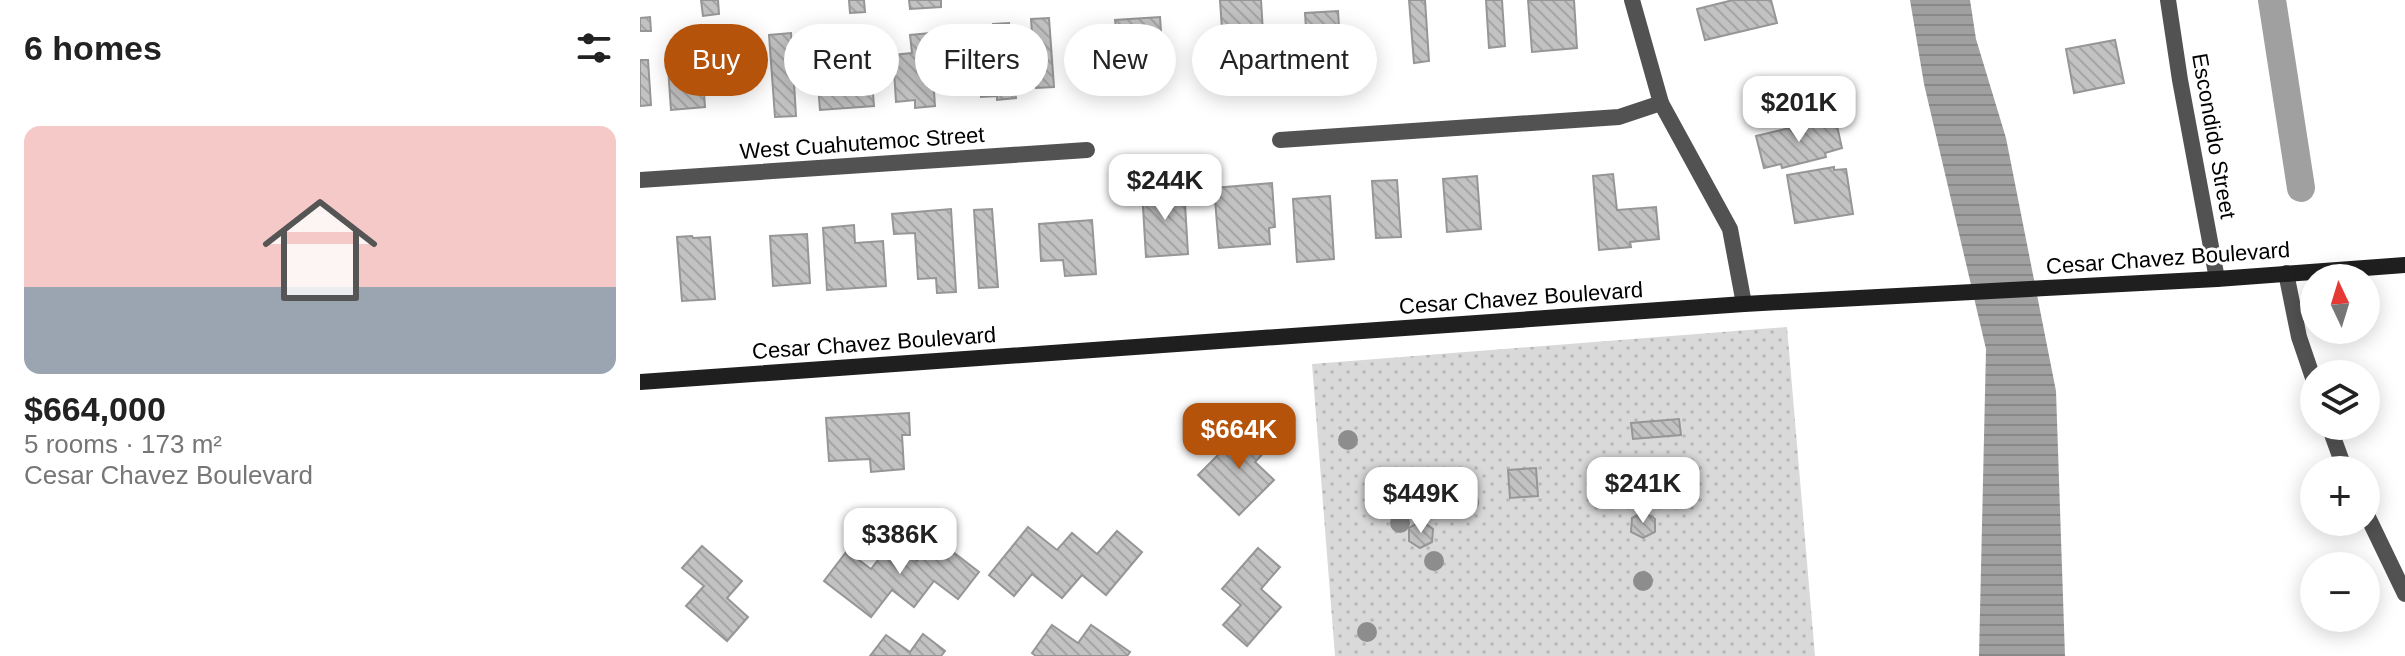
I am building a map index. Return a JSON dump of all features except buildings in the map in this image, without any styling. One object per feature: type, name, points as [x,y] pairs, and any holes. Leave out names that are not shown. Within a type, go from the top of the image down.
[{"type":"street","points":[[1632,0],[1661,103],[1730,229],[1744,304]]},
{"type":"street","name":"Escondido Street","points":[[2168,0],[2217,279]]},
{"type":"street","points":[[1280,140],[1619,117],[1661,103]]},
{"type":"street","name":"West Cuahutemoc Street","points":[[640,180],[1087,150]]},
{"type":"street","name":"Cesar Chavez Boulevard","points":[[640,382],[1744,304],[2217,279],[2405,265]]},
{"type":"street","points":[[2286,273],[2307,360]]},
{"type":"street","points":[[2377,536],[2405,594]]},
{"type":"shaded area","points":[[1910,0],[1970,0],[1976,39],[2006,138],[2056,391],[2065,656],[1979,656],[1986,349],[1924,84]]},
{"type":"shaded area","points":[[1787,327],[1815,656],[1335,656],[1312,364]]},
{"type":"waterway","points":[[2272,0],[2301,188]]}]
